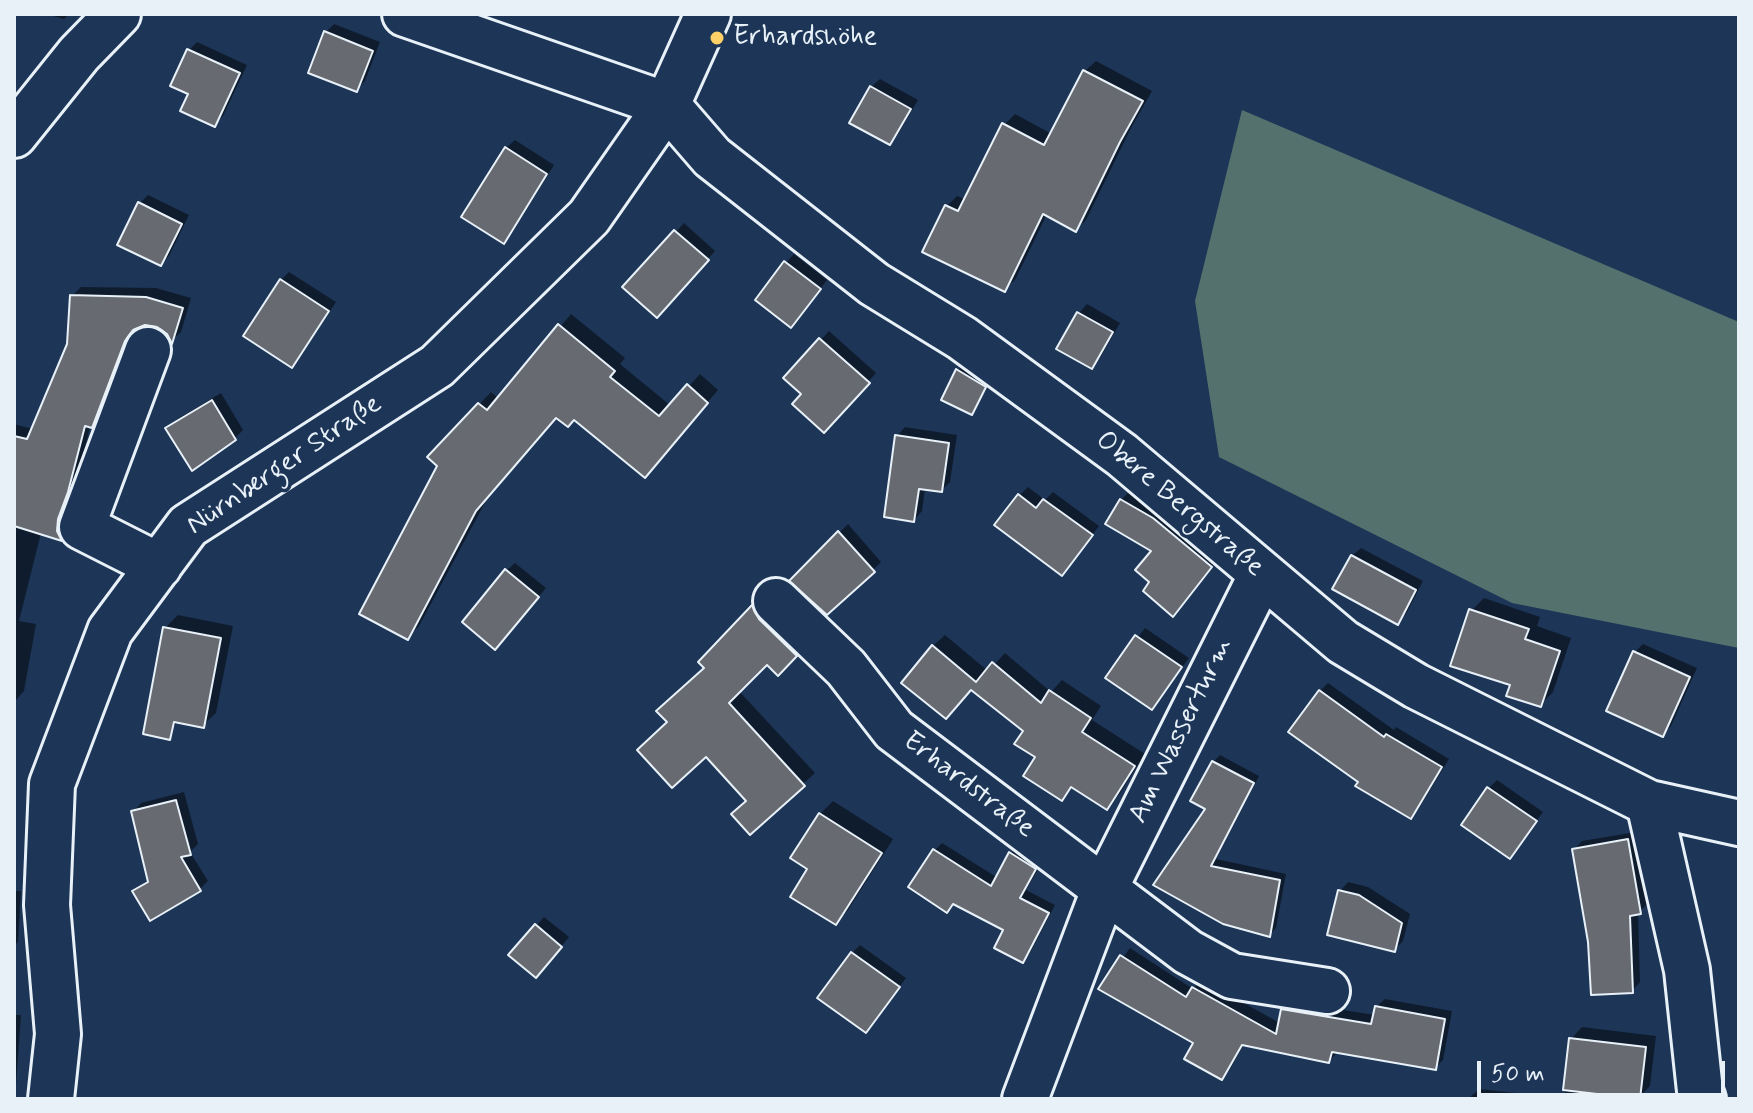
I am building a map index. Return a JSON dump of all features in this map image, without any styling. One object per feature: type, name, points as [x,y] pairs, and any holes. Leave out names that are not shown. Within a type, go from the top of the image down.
[{"type":"street","points":[[14,135],[79,54],[118,14]]},
{"type":"street","points":[[405,14],[667,105]]},
{"type":"street","name":"Nürnberger Straße","points":[[51,1099],[58,1034],[47,905],[52,784],[110,631],[188,526],[437,366],[589,217],[667,105],[708,14]]},
{"type":"street","name":"Obere Bergstraße","points":[[667,105],[712,157],[874,284],[962,338],[1122,455],[1343,642],[1416,686],[1649,803],[1739,823]]},
{"type":"street","points":[[148,350],[82,527],[159,566]]},
{"type":"street","name":"Am Wasserturm","points":[[1025,1099],[1104,890],[1262,574]]},
{"type":"street","name":"Erhardstraße","points":[[776,601],[846,668],[894,730],[1104,890]]},
{"type":"street","points":[[1649,803],[1687,970],[1703,1099]]},
{"type":"street","points":[[1104,890],[1188,952],[1232,976],[1327,991]]},
{"type":"green space","points":[[1242,110],[1739,322],[1739,648],[1512,603],[1219,457],[1195,301]]},
{"type":"building","points":[[324,31],[373,51],[357,92],[308,73]]},
{"type":"building","points":[[187,49],[240,73],[215,127],[180,111],[188,94],[170,86]]},
{"type":"building","points":[[1083,70],[1143,101],[1076,232],[1043,214],[1005,292],[922,252],[945,205],[958,211],[1002,123],[1044,145]]},
{"type":"building","points":[[870,86],[911,109],[890,145],[849,123]]},
{"type":"building","points":[[505,147],[547,174],[504,244],[461,217]]},
{"type":"building","points":[[138,202],[182,224],[161,266],[117,245]]},
{"type":"building","points":[[674,230],[709,260],[657,318],[622,287]]},
{"type":"building","points":[[784,261],[821,289],[791,328],[755,300]]},
{"type":"building","points":[[280,279],[329,311],[292,368],[243,336]]},
{"type":"building","points":[[70,295],[146,297],[183,308],[172,344],[167,334],[157,327],[145,325],[133,330],[125,341],[92,428],[85,426],[58,519],[57,531],[62,541],[14,526],[14,436],[27,439],[67,344]]},
{"type":"building","points":[[1077,312],[1113,332],[1092,369],[1056,349]]},
{"type":"building","points":[[558,324],[615,371],[610,377],[659,416],[687,384],[708,403],[645,478],[574,420],[568,427],[556,418],[476,511],[408,640],[359,614],[437,466],[427,457],[478,403],[487,410]]},
{"type":"building","points":[[819,338],[870,383],[824,433],[792,404],[801,394],[783,378]]},
{"type":"building","points":[[956,369],[986,387],[972,415],[941,400]]},
{"type":"building","points":[[212,400],[236,440],[192,471],[165,428]]},
{"type":"building","points":[[895,435],[949,443],[942,492],[919,489],[914,522],[884,517]]},
{"type":"building","points":[[1018,494],[1036,508],[1043,499],[1093,535],[1062,576],[994,525]]},
{"type":"building","points":[[1120,499],[1153,518],[1212,567],[1173,617],[1143,591],[1149,582],[1135,570],[1151,551],[1105,524]]},
{"type":"building","points":[[838,531],[875,572],[827,615],[789,581]]},
{"type":"building","points":[[1351,555],[1416,590],[1398,625],[1332,589]]},
{"type":"building","points":[[505,569],[539,597],[495,650],[462,622]]},
{"type":"building","points":[[752,605],[759,619],[797,656],[778,676],[767,665],[729,703],[805,786],[750,835],[731,814],[746,801],[706,757],[672,788],[637,750],[667,722],[656,711],[704,668],[698,662]]},
{"type":"building","points":[[1469,609],[1529,629],[1525,639],[1560,651],[1541,707],[1506,696],[1510,685],[1450,666]]},
{"type":"building","points":[[163,627],[221,638],[204,728],[174,722],[170,740],[143,734]]},
{"type":"building","points":[[1135,635],[1182,667],[1152,710],[1105,678]]},
{"type":"building","points":[[932,645],[976,682],[992,662],[1041,703],[1049,690],[1091,718],[1082,732],[1135,766],[1107,810],[1071,787],[1062,801],[1023,776],[1035,757],[1014,744],[1023,731],[971,690],[946,719],[901,683]]},
{"type":"building","points":[[1633,651],[1690,677],[1663,737],[1606,711]]},
{"type":"building","points":[[1319,690],[1384,737],[1386,734],[1442,767],[1411,819],[1355,786],[1358,782],[1288,732]]},
{"type":"building","points":[[1212,761],[1254,783],[1211,866],[1280,880],[1270,937],[1223,924],[1153,885],[1205,809],[1190,801]]},
{"type":"building","points":[[1487,787],[1537,821],[1510,859],[1461,825]]},
{"type":"building","points":[[176,800],[191,855],[181,857],[201,891],[150,921],[132,891],[148,882],[131,811]]},
{"type":"building","points":[[819,813],[882,853],[836,925],[790,897],[807,869],[790,858]]},
{"type":"building","points":[[1628,839],[1641,914],[1630,916],[1633,993],[1591,995],[1588,942],[1572,849]]},
{"type":"building","points":[[933,849],[991,886],[1009,852],[1036,869],[1020,898],[1049,913],[1023,963],[994,948],[1003,930],[953,904],[947,913],[908,887]]},
{"type":"building","points":[[1338,890],[1359,895],[1402,923],[1395,952],[1327,935]]},
{"type":"building","points":[[535,924],[562,947],[536,978],[508,955]]},
{"type":"building","points":[[851,952],[900,987],[866,1033],[817,998]]},
{"type":"building","points":[[1120,955],[1186,997],[1192,987],[1276,1034],[1281,1009],[1371,1024],[1375,1006],[1445,1019],[1436,1070],[1332,1052],[1329,1063],[1242,1045],[1222,1080],[1184,1059],[1193,1043],[1098,989]]},
{"type":"building","points":[[1569,1038],[1646,1047],[1640,1099],[1563,1090]]},
{"type":"place","name":"Erhardshöhe","points":[[717,38]]}]
